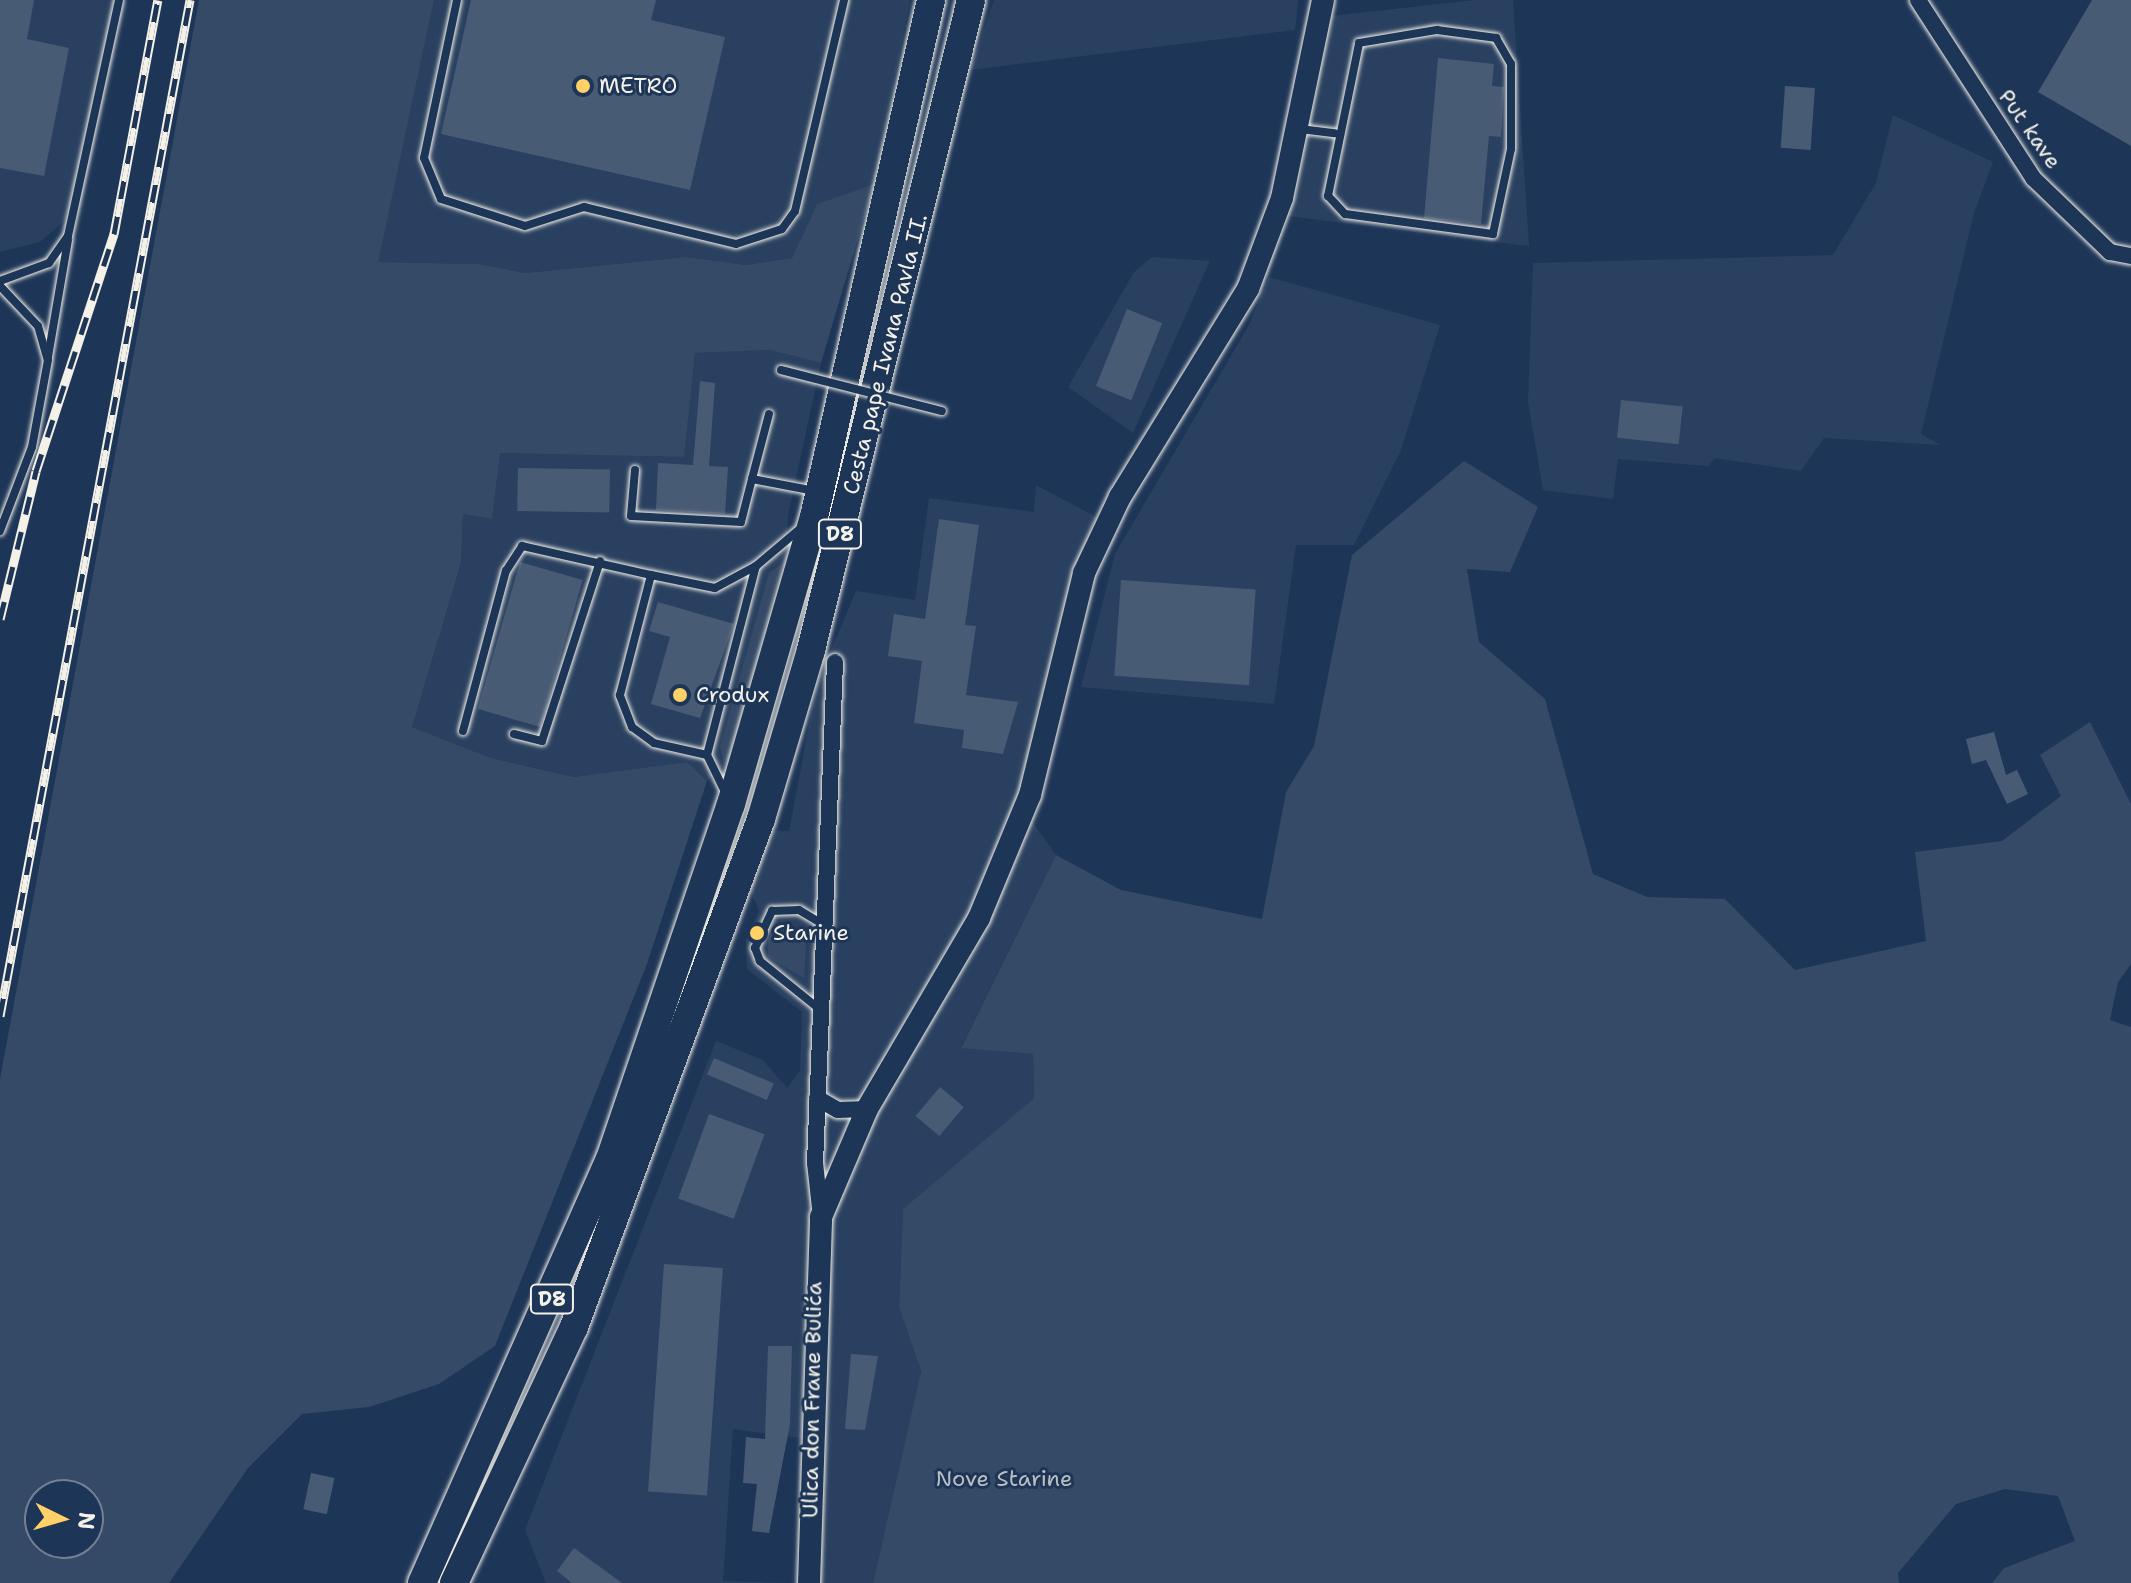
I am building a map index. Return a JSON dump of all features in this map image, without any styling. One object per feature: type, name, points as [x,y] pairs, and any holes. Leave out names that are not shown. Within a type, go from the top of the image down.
[{"type":"highway","name":"Cesta pape Ivana Pavla II.","points":[[422,1583],[552,1301],[665,1008],[731,804],[816,504],[931,0]]},
{"type":"highway","name":"Cesta pape Ivana Pavla II.","points":[[454,1583],[574,1327],[690,1026],[811,650],[971,0]]},
{"type":"street","points":[[821,1217],[867,1109],[979,918],[1030,795],[1084,573],[1120,497],[1248,289],[1282,198],[1323,0]]},
{"type":"street","name":"Put kave","points":[[1918,0],[2033,178],[2110,252],[2131,256]]},
{"type":"street","points":[[821,1217],[817,1098],[835,662]]},
{"type":"street","points":[[817,1098],[838,1110],[867,1109]]},
{"type":"street","name":"Ulica don Frane Bulića","points":[[809,1583],[821,1217]]},
{"type":"lane","points":[[0,531],[32,447],[68,236],[119,0]]},
{"type":"lane","points":[[457,0],[424,158],[441,199],[525,226],[584,207],[736,244],[782,229],[795,211],[844,0]]},
{"type":"lane","points":[[1437,30],[1479,34],[1496,38],[1511,64],[1511,149],[1493,234],[1332,207],[1335,133],[1359,43],[1437,30]]},
{"type":"lane","points":[[1297,129],[1335,133]]},
{"type":"lane","points":[[48,360],[38,326],[0,283],[49,263],[68,236]]},
{"type":"lane","points":[[781,370],[942,411]]},
{"type":"lane","points":[[635,470],[631,516],[741,522],[769,414]]},
{"type":"lane","points":[[463,731],[511,555],[530,542],[651,575],[715,588],[756,566],[816,504],[752,479]]},
{"type":"lane","points":[[514,734],[542,741],[600,561]]},
{"type":"lane","points":[[731,804],[707,755],[756,566]]},
{"type":"lane","points":[[651,575],[620,695],[632,727],[654,743],[707,755]]},
{"type":"lane","points":[[820,1011],[760,961],[755,948],[772,911],[799,910],[822,924]]},
{"type":"shaded area","points":[[0,0],[123,0],[80,207],[40,242],[0,252]]},
{"type":"shaded area","points":[[434,0],[910,0],[874,184],[817,204],[792,258],[746,265],[686,257],[525,273],[479,264],[377,262]]},
{"type":"shaded area","points":[[994,0],[1298,0],[1295,30],[970,70]]},
{"type":"shaded area","points":[[1475,0],[1513,0],[1529,246],[1288,216],[1330,16]]},
{"type":"shaded area","points":[[1893,115],[1993,162],[1974,213],[1921,434],[1940,445],[1824,438],[1801,471],[1715,458],[1708,466],[1618,459],[1613,499],[1543,490],[1528,402],[1533,263],[1833,255],[1876,183]]},
{"type":"shaded area","points":[[1152,257],[1210,261],[1133,433],[1068,387],[1134,272]]},
{"type":"shaded area","points":[[1269,277],[1440,325],[1401,450],[1354,545],[1296,545],[1274,704],[1081,687],[1115,554],[1249,325]]},
{"type":"shaded area","points":[[770,350],[821,363],[788,515],[786,565],[730,760],[707,781],[687,762],[575,777],[491,758],[412,727],[461,563],[463,514],[492,519],[499,453],[684,457],[694,353]]},
{"type":"shaded area","points":[[1036,485],[1102,520],[1056,643],[1017,800],[1056,855],[961,1047],[1033,1054],[1034,1098],[903,1209],[899,1307],[921,1371],[873,1583],[816,1583],[822,1441],[733,1429],[723,1581],[787,1583],[546,1583],[525,1530],[716,1041],[763,1060],[787,1088],[800,1071],[802,1012],[747,969],[746,940],[759,911],[750,890],[770,830],[789,831],[817,683],[856,591],[915,600],[929,498],[1034,512]]},
{"type":"green space","points":[[199,0],[434,0],[378,262],[479,264],[525,273],[686,257],[746,265],[792,258],[817,204],[874,184],[821,363],[770,350],[695,353],[684,457],[500,453],[492,519],[463,514],[461,563],[412,727],[491,758],[574,777],[687,762],[707,781],[647,964],[495,1346],[439,1384],[369,1407],[302,1414],[248,1468],[169,1583],[0,1583],[0,1079]]},
{"type":"green space","name":"Nove Starine","points":[[1464,461],[1538,507],[1510,572],[1467,569],[1479,642],[1545,699],[1593,874],[1647,897],[1725,899],[1795,970],[1926,941],[1915,852],[2002,841],[2061,796],[2040,755],[2090,722],[2131,804],[2131,964],[2118,982],[2110,1020],[2131,1027],[2131,1583],[1992,1583],[2004,1568],[2075,1541],[2058,1496],[2005,1489],[1956,1504],[1898,1573],[1899,1583],[873,1583],[921,1371],[899,1307],[903,1209],[1034,1098],[1033,1054],[961,1048],[1056,855],[1121,890],[1262,919],[1286,792],[1314,746],[1352,555]]},
{"type":"green space","points":[[782,564],[730,760],[723,760],[720,747],[769,573]]},
{"type":"green space","points":[[782,927],[794,928],[806,944],[804,978],[768,957],[768,938]]},
{"type":"building","points":[[0,0],[34,0],[27,39],[69,48],[44,176],[0,168]]},
{"type":"building","name":"METRO","points":[[471,0],[656,0],[651,20],[725,37],[690,190],[441,134]]},
{"type":"building","points":[[2092,0],[2131,0],[2131,146],[2038,92]]},
{"type":"building","points":[[1438,58],[1494,64],[1492,86],[1504,87],[1501,137],[1489,136],[1481,224],[1424,218]]},
{"type":"building","points":[[1785,86],[1815,88],[1811,150],[1781,148]]},
{"type":"building","points":[[1127,309],[1162,323],[1131,400],[1096,386]]},
{"type":"building","points":[[700,381],[715,383],[709,466],[728,467],[725,514],[656,510],[658,463],[693,465]]},
{"type":"building","points":[[1621,400],[1683,406],[1679,444],[1617,438]]},
{"type":"building","points":[[518,468],[610,470],[609,513],[517,511]]},
{"type":"building","points":[[939,519],[979,525],[965,625],[976,626],[966,695],[1018,702],[1003,754],[962,748],[964,730],[914,723],[922,661],[888,656],[894,614],[925,619]]},
{"type":"building","points":[[520,562],[582,580],[540,727],[478,709]]},
{"type":"building","points":[[1121,580],[1256,589],[1249,685],[1114,676]]},
{"type":"building","points":[[658,602],[734,624],[700,718],[651,704],[670,637],[649,631]]},
{"type":"building","points":[[1994,732],[2006,775],[2017,770],[2028,794],[2007,804],[1986,760],[1972,764],[1966,739]]},
{"type":"building","points":[[714,1058],[774,1083],[767,1100],[707,1075]]},
{"type":"building","points":[[940,1087],[964,1107],[939,1136],[916,1116]]},
{"type":"building","points":[[709,1114],[764,1134],[734,1219],[678,1199]]},
{"type":"building","points":[[664,1264],[723,1268],[707,1496],[648,1491]]},
{"type":"building","points":[[768,1346],[792,1346],[790,1424],[769,1533],[752,1531],[757,1484],[743,1483],[746,1437],[765,1439]]},
{"type":"building","points":[[851,1354],[878,1356],[865,1430],[845,1429]]},
{"type":"building","points":[[311,1473],[334,1478],[327,1514],[303,1509]]},
{"type":"building","points":[[574,1548],[622,1583],[572,1583],[557,1571]]},
{"type":"railway","points":[[0,619],[36,471],[114,234],[158,0]]},
{"type":"railway","points":[[0,1016],[190,0]]},
{"type":"place","name":"METRO","points":[[583,86]]},
{"type":"place","name":"Crodux","points":[[680,695]]},
{"type":"place","name":"Starine","points":[[757,933]]}]
